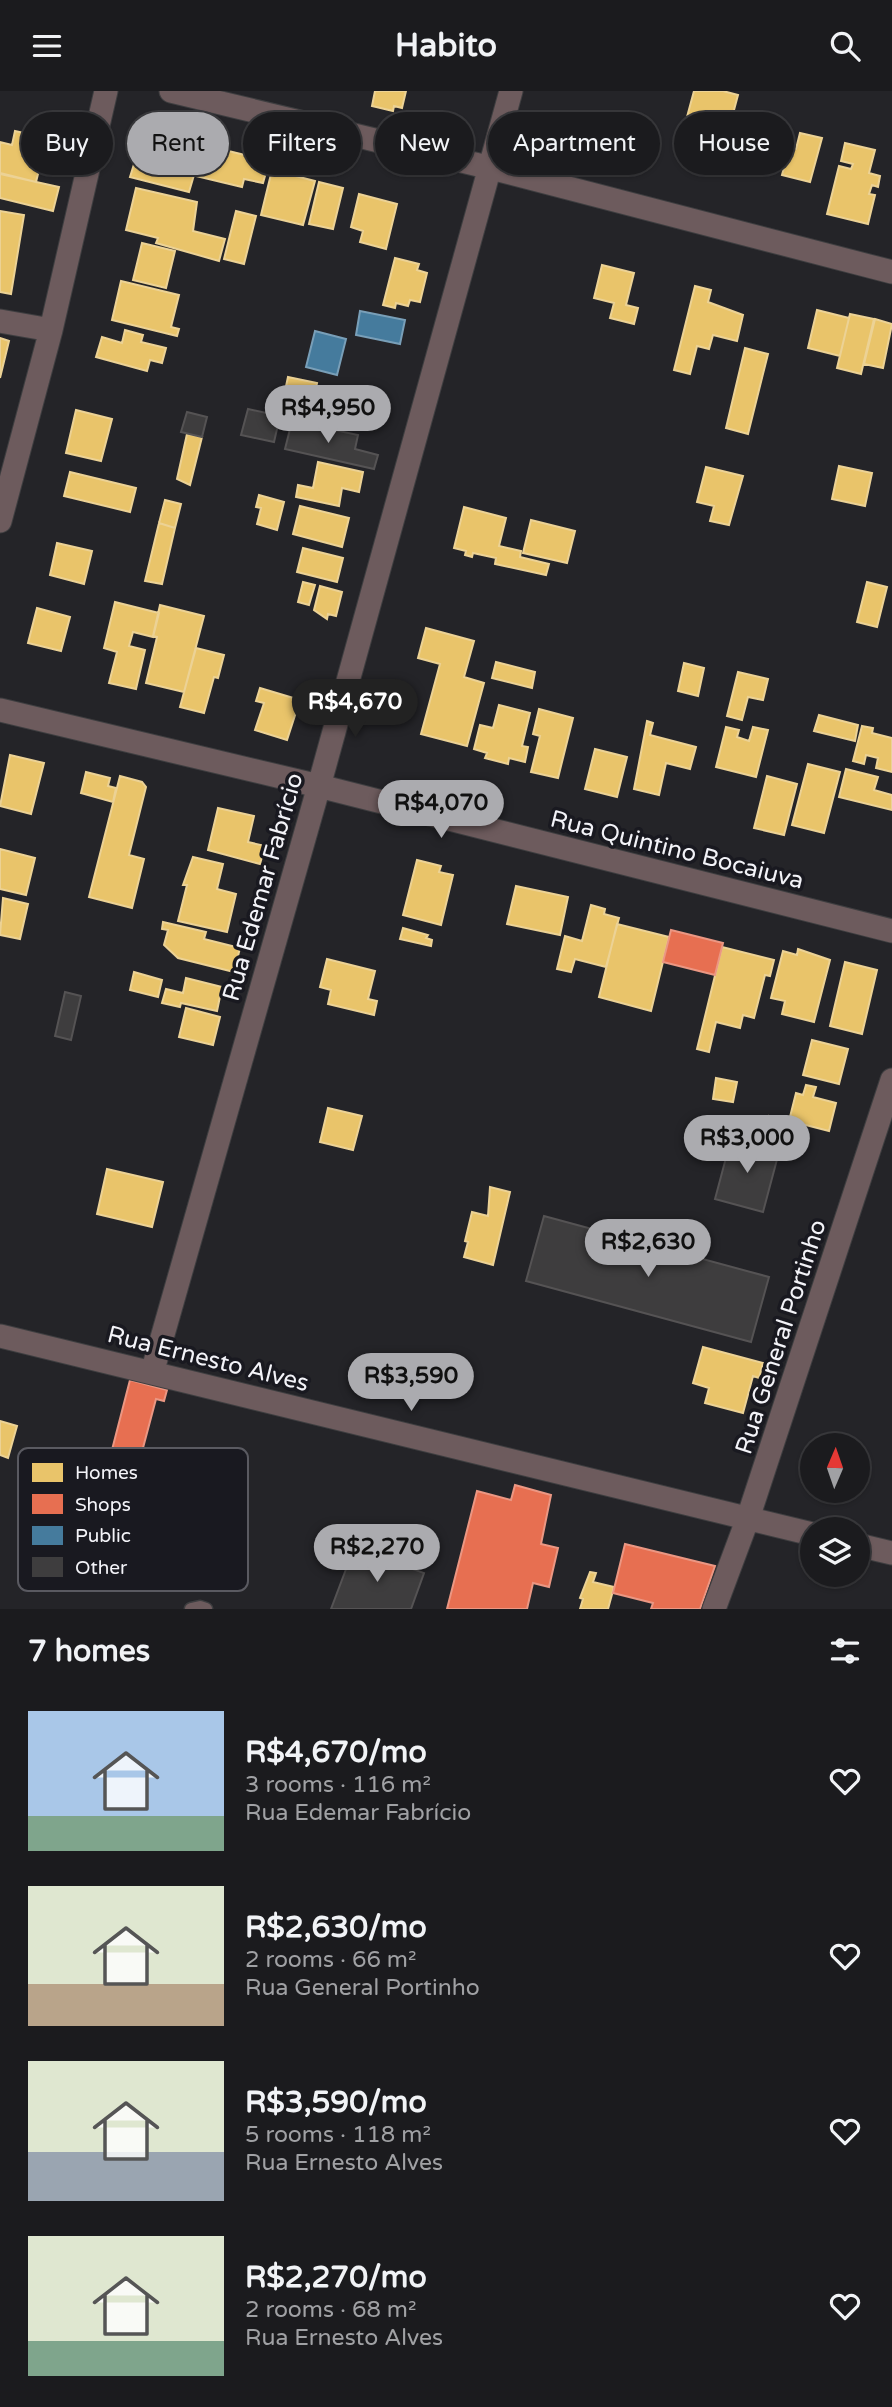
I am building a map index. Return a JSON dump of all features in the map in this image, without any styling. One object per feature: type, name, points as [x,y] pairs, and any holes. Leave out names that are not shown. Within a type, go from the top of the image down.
[{"type":"street","points":[[0,521],[51,330],[106,91]]},
{"type":"street","points":[[171,91],[488,167]]},
{"type":"street","name":"Rua Edemar Fabrício","points":[[505,112],[511,91]]},
{"type":"street","name":"Rua Edemar Fabrício","points":[[152,1373],[319,786],[488,167]]},
{"type":"street","points":[[519,175],[892,272]]},
{"type":"street","points":[[0,321],[51,330]]},
{"type":"street","name":"Rua Quintino Bocaiuva","points":[[0,710],[319,786],[892,931]]},
{"type":"street","name":"Rua General Portinho","points":[[714,1609],[748,1518],[892,1080]]},
{"type":"street","name":"Rua Ernesto Alves","points":[[0,1336],[800,1531]]},
{"type":"street","points":[[870,1548],[892,1553]]},
{"type":"lane","points":[[191,1609],[206,1609]]},
{"type":"building: Homes","points":[[375,91],[406,91],[402,108],[394,106],[393,111],[372,106]]},
{"type":"building: Homes","points":[[694,91],[723,91],[738,95],[733,112],[688,112]]},
{"type":"building: Homes","points":[[15,131],[21,132],[21,175],[38,175],[36,182],[0,173],[0,142],[12,145]]},
{"type":"building: Homes","points":[[800,133],[822,138],[810,182],[782,175],[794,175]]},
{"type":"building: Homes","points":[[845,143],[875,150],[869,173],[880,176],[878,187],[872,185],[869,194],[875,195],[868,224],[827,214],[839,166],[851,169],[853,164],[841,161]]},
{"type":"building: Homes","points":[[229,151],[243,155],[243,175],[265,175],[263,183],[244,179],[242,187],[196,176],[229,175]]},
{"type":"building: Homes","points":[[0,174],[59,187],[53,211],[0,198]]},
{"type":"building: Homes","points":[[131,175],[194,175],[189,192]]},
{"type":"building: Homes","points":[[271,175],[292,175],[315,181],[303,225],[261,215]]},
{"type":"building: Homes","points":[[319,182],[343,188],[333,229],[309,224]]},
{"type":"building: Homes","points":[[136,188],[197,202],[193,231],[225,239],[219,261],[156,243],[158,238],[126,230]]},
{"type":"building: Homes","points":[[359,194],[397,204],[386,249],[360,242],[363,231],[351,227]]},
{"type":"building: Homes","points":[[0,211],[24,215],[11,294],[0,292]]},
{"type":"building: Homes","points":[[236,211],[256,216],[244,264],[224,259]]},
{"type":"building: Homes","points":[[142,243],[175,251],[166,288],[133,280]]},
{"type":"building: Homes","points":[[395,258],[419,264],[417,270],[427,273],[420,302],[410,300],[408,306],[396,303],[395,308],[383,305]]},
{"type":"building: Homes","points":[[602,265],[634,273],[626,305],[638,308],[634,324],[610,318],[614,303],[594,298]]},
{"type":"building: Homes","points":[[121,281],[179,295],[171,327],[179,329],[177,336],[112,320]]},
{"type":"building: Homes","points":[[695,286],[711,290],[708,302],[743,315],[737,341],[713,335],[709,349],[697,346],[690,374],[674,370]]},
{"type":"building: Homes","points":[[817,310],[849,318],[840,356],[808,348]]},
{"type":"building: Homes","points":[[850,314],[874,319],[861,374],[837,368]]},
{"type":"building: Homes","points":[[875,319],[892,324],[883,368],[864,364]]},
{"type":"building: Homes","points":[[125,330],[143,335],[141,342],[166,348],[162,363],[150,360],[147,371],[96,357],[102,337],[122,343]]},
{"type":"building: Homes","points":[[0,338],[9,341],[0,378]]},
{"type":"building: Homes","points":[[745,348],[768,354],[748,434],[726,428]]},
{"type":"building: Homes","points":[[288,377],[317,383],[311,412],[282,405]]},
{"type":"building: Homes","points":[[356,390],[383,396],[376,427],[349,420]]},
{"type":"building: Homes","points":[[76,410],[112,419],[101,461],[66,453]]},
{"type":"building: Homes","points":[[187,434],[202,437],[190,485],[177,479]]},
{"type":"building: Homes","points":[[318,462],[363,472],[359,492],[342,488],[339,506],[296,497],[298,485],[313,488]]},
{"type":"building: Homes","points":[[839,466],[872,473],[865,506],[832,499]]},
{"type":"building: Homes","points":[[706,467],[743,476],[729,525],[710,521],[714,506],[697,502]]},
{"type":"building: Homes","points":[[70,472],[136,488],[130,512],[64,496]]},
{"type":"building: Homes","points":[[259,495],[284,502],[277,530],[257,524],[261,508],[256,507]]},
{"type":"building: Homes","points":[[165,500],[181,504],[175,528],[159,523]]},
{"type":"building: Homes","points":[[300,506],[349,518],[342,547],[293,534]]},
{"type":"building: Homes","points":[[464,507],[506,518],[499,546],[521,551],[520,557],[549,564],[546,575],[495,564],[496,558],[473,553],[472,557],[465,555],[466,551],[454,548]]},
{"type":"building: Homes","points":[[531,520],[575,531],[567,563],[523,553]]},
{"type":"building: Homes","points":[[159,523],[175,528],[162,584],[145,581]]},
{"type":"building: Homes","points":[[57,543],[92,551],[84,584],[50,575]]},
{"type":"building: Homes","points":[[303,548],[343,558],[337,582],[297,572]]},
{"type":"building: Homes","points":[[303,582],[315,585],[309,605],[298,602]]},
{"type":"building: Homes","points":[[867,582],[887,587],[877,627],[857,622]]},
{"type":"building: Homes","points":[[320,586],[342,592],[336,616],[328,614],[327,619],[314,610]]},
{"type":"building: Homes","points":[[115,602],[159,613],[153,637],[133,632],[129,646],[145,650],[136,689],[109,683],[117,652],[104,648]]},
{"type":"building: Homes","points":[[160,605],[204,616],[184,692],[146,683],[157,637],[153,636]]},
{"type":"building: Homes","points":[[37,608],[70,617],[61,651],[28,643]]},
{"type":"building: Homes","points":[[426,628],[474,641],[464,677],[484,683],[467,746],[421,734],[440,664],[418,658]]},
{"type":"building: Homes","points":[[196,648],[224,655],[218,678],[214,677],[204,713],[180,707]]},
{"type":"building: Homes","points":[[496,662],[535,672],[532,688],[492,678]]},
{"type":"building: Homes","points":[[684,663],[704,668],[698,696],[678,691]]},
{"type":"building: Homes","points":[[738,672],[768,679],[763,700],[748,697],[742,720],[727,716]]},
{"type":"building: Homes","points":[[260,688],[300,700],[287,740],[255,730],[264,703],[256,701]]},
{"type":"building: Homes","points":[[499,705],[530,713],[522,746],[528,747],[525,762],[509,758],[508,764],[485,758],[487,753],[474,749],[480,725],[493,728]]},
{"type":"building: Homes","points":[[539,709],[573,718],[558,778],[531,772],[540,736],[533,734]]},
{"type":"building: Homes","points":[[819,715],[858,725],[855,741],[814,731]]},
{"type":"building: Homes","points":[[647,721],[653,723],[650,735],[696,747],[690,769],[666,763],[659,795],[634,789]]},
{"type":"building: Homes","points":[[862,726],[873,728],[872,733],[892,738],[892,772],[876,768],[878,758],[866,755],[864,764],[853,761]]},
{"type":"building: Homes","points":[[726,727],[739,730],[737,737],[749,741],[753,727],[768,730],[756,777],[716,767]]},
{"type":"building: Homes","points":[[595,749],[627,757],[617,797],[585,789]]},
{"type":"building: Homes","points":[[10,755],[44,763],[31,814],[0,806]]},
{"type":"building: Homes","points":[[808,764],[840,772],[824,833],[792,825]]},
{"type":"building: Homes","points":[[846,769],[878,777],[874,790],[892,795],[892,810],[839,797]]},
{"type":"building: Homes","points":[[86,772],[110,778],[108,786],[116,788],[113,802],[81,793]]},
{"type":"building: Homes","points":[[120,776],[142,782],[146,787],[129,855],[144,859],[132,908],[89,897]]},
{"type":"building: Homes","points":[[767,776],[797,784],[784,835],[754,828]]},
{"type":"building: Homes","points":[[218,808],[254,816],[248,842],[265,846],[260,864],[208,850]]},
{"type":"building: Homes","points":[[0,849],[35,858],[26,895],[0,889]]},
{"type":"building: Homes","points":[[193,857],[223,864],[217,889],[236,894],[227,932],[178,921],[187,885],[183,885]]},
{"type":"building: Homes","points":[[417,860],[441,866],[439,872],[453,875],[441,925],[403,915]]},
{"type":"building: Homes","points":[[516,886],[568,897],[560,935],[507,924]]},
{"type":"building: Homes","points":[[3,898],[28,904],[20,939],[0,935]]},
{"type":"building: Homes","points":[[591,905],[605,909],[604,914],[619,918],[606,967],[575,959],[571,972],[557,969],[565,936],[582,941]]},
{"type":"building: Homes","points":[[163,922],[206,932],[204,939],[240,948],[234,972],[178,958],[164,945],[168,930],[162,929]]},
{"type":"building: Homes","points":[[617,924],[669,937],[651,1011],[599,997]]},
{"type":"building: Homes","points":[[403,928],[428,935],[426,938],[432,940],[431,946],[400,939]]},
{"type":"building: Homes","points":[[722,947],[774,960],[770,976],[765,975],[754,1018],[743,1015],[740,1028],[716,1022],[709,1052],[697,1049]]},
{"type":"building: Homes","points":[[798,949],[830,960],[814,1022],[782,1014],[785,1001],[771,998],[783,951],[797,955]]},
{"type":"building: Homes","points":[[327,959],[375,971],[368,999],[377,1001],[374,1015],[328,1004],[331,990],[320,987]]},
{"type":"building: Homes","points":[[845,962],[877,970],[862,1034],[830,1026]]},
{"type":"building: Homes","points":[[134,972],[162,980],[158,997],[130,990]]},
{"type":"building: Homes","points":[[186,978],[222,987],[217,1011],[181,1003],[180,1007],[162,1003],[166,989],[183,993]]},
{"type":"building: Homes","points":[[186,1008],[220,1017],[213,1045],[179,1037]]},
{"type":"building: Homes","points":[[812,1040],[848,1049],[839,1084],[803,1075]]},
{"type":"building: Homes","points":[[716,1078],[737,1082],[733,1102],[713,1099]]},
{"type":"building: Homes","points":[[806,1085],[816,1087],[813,1097],[836,1103],[829,1131],[794,1122],[788,1145],[763,1139],[769,1116],[789,1121],[796,1093],[803,1095]]},
{"type":"building: Homes","points":[[328,1108],[362,1116],[353,1150],[320,1142]]},
{"type":"building: Homes","points":[[107,1169],[163,1182],[152,1227],[97,1214]]},
{"type":"building: Homes","points":[[490,1187],[510,1192],[493,1265],[464,1257],[472,1212],[488,1216]]},
{"type":"building: Homes","points":[[703,1347],[763,1363],[759,1378],[753,1376],[743,1413],[705,1403],[709,1388],[693,1383]]},
{"type":"building: Homes","points":[[0,1421],[17,1426],[8,1458],[0,1455]]},
{"type":"building: Homes","points":[[590,1572],[596,1573],[593,1582],[614,1587],[608,1609],[580,1609],[583,1599],[580,1598]]},
{"type":"building: Shops","points":[[671,930],[723,943],[715,975],[663,962]]},
{"type":"building: Shops","points":[[130,1380],[167,1390],[164,1401],[156,1399],[143,1448],[112,1448]]},
{"type":"building: Shops","points":[[515,1485],[551,1495],[541,1544],[558,1548],[549,1587],[533,1583],[527,1609],[447,1609],[477,1491],[511,1500]]},
{"type":"building: Shops","points":[[625,1544],[715,1566],[700,1609],[651,1609],[653,1603],[613,1593]]},
{"type":"building: Public","points":[[360,311],[405,320],[400,344],[356,335]]},
{"type":"building: Public","points":[[315,331],[346,339],[337,375],[306,367]]},
{"type":"building: Other","points":[[248,409],[280,416],[274,442],[241,435]]},
{"type":"building: Other","points":[[187,412],[207,417],[202,437],[181,432]]},
{"type":"building: Other","points":[[292,421],[358,435],[355,449],[378,455],[374,469],[285,449]]},
{"type":"building: Other","points":[[65,992],[81,996],[71,1040],[55,1036]]},
{"type":"building: Other","points":[[731,1139],[779,1152],[763,1212],[715,1199]]},
{"type":"building: Other","points":[[544,1216],[769,1277],[751,1342],[526,1281]]},
{"type":"building: Other","points":[[354,1548],[424,1573],[411,1609],[331,1609]]}]
